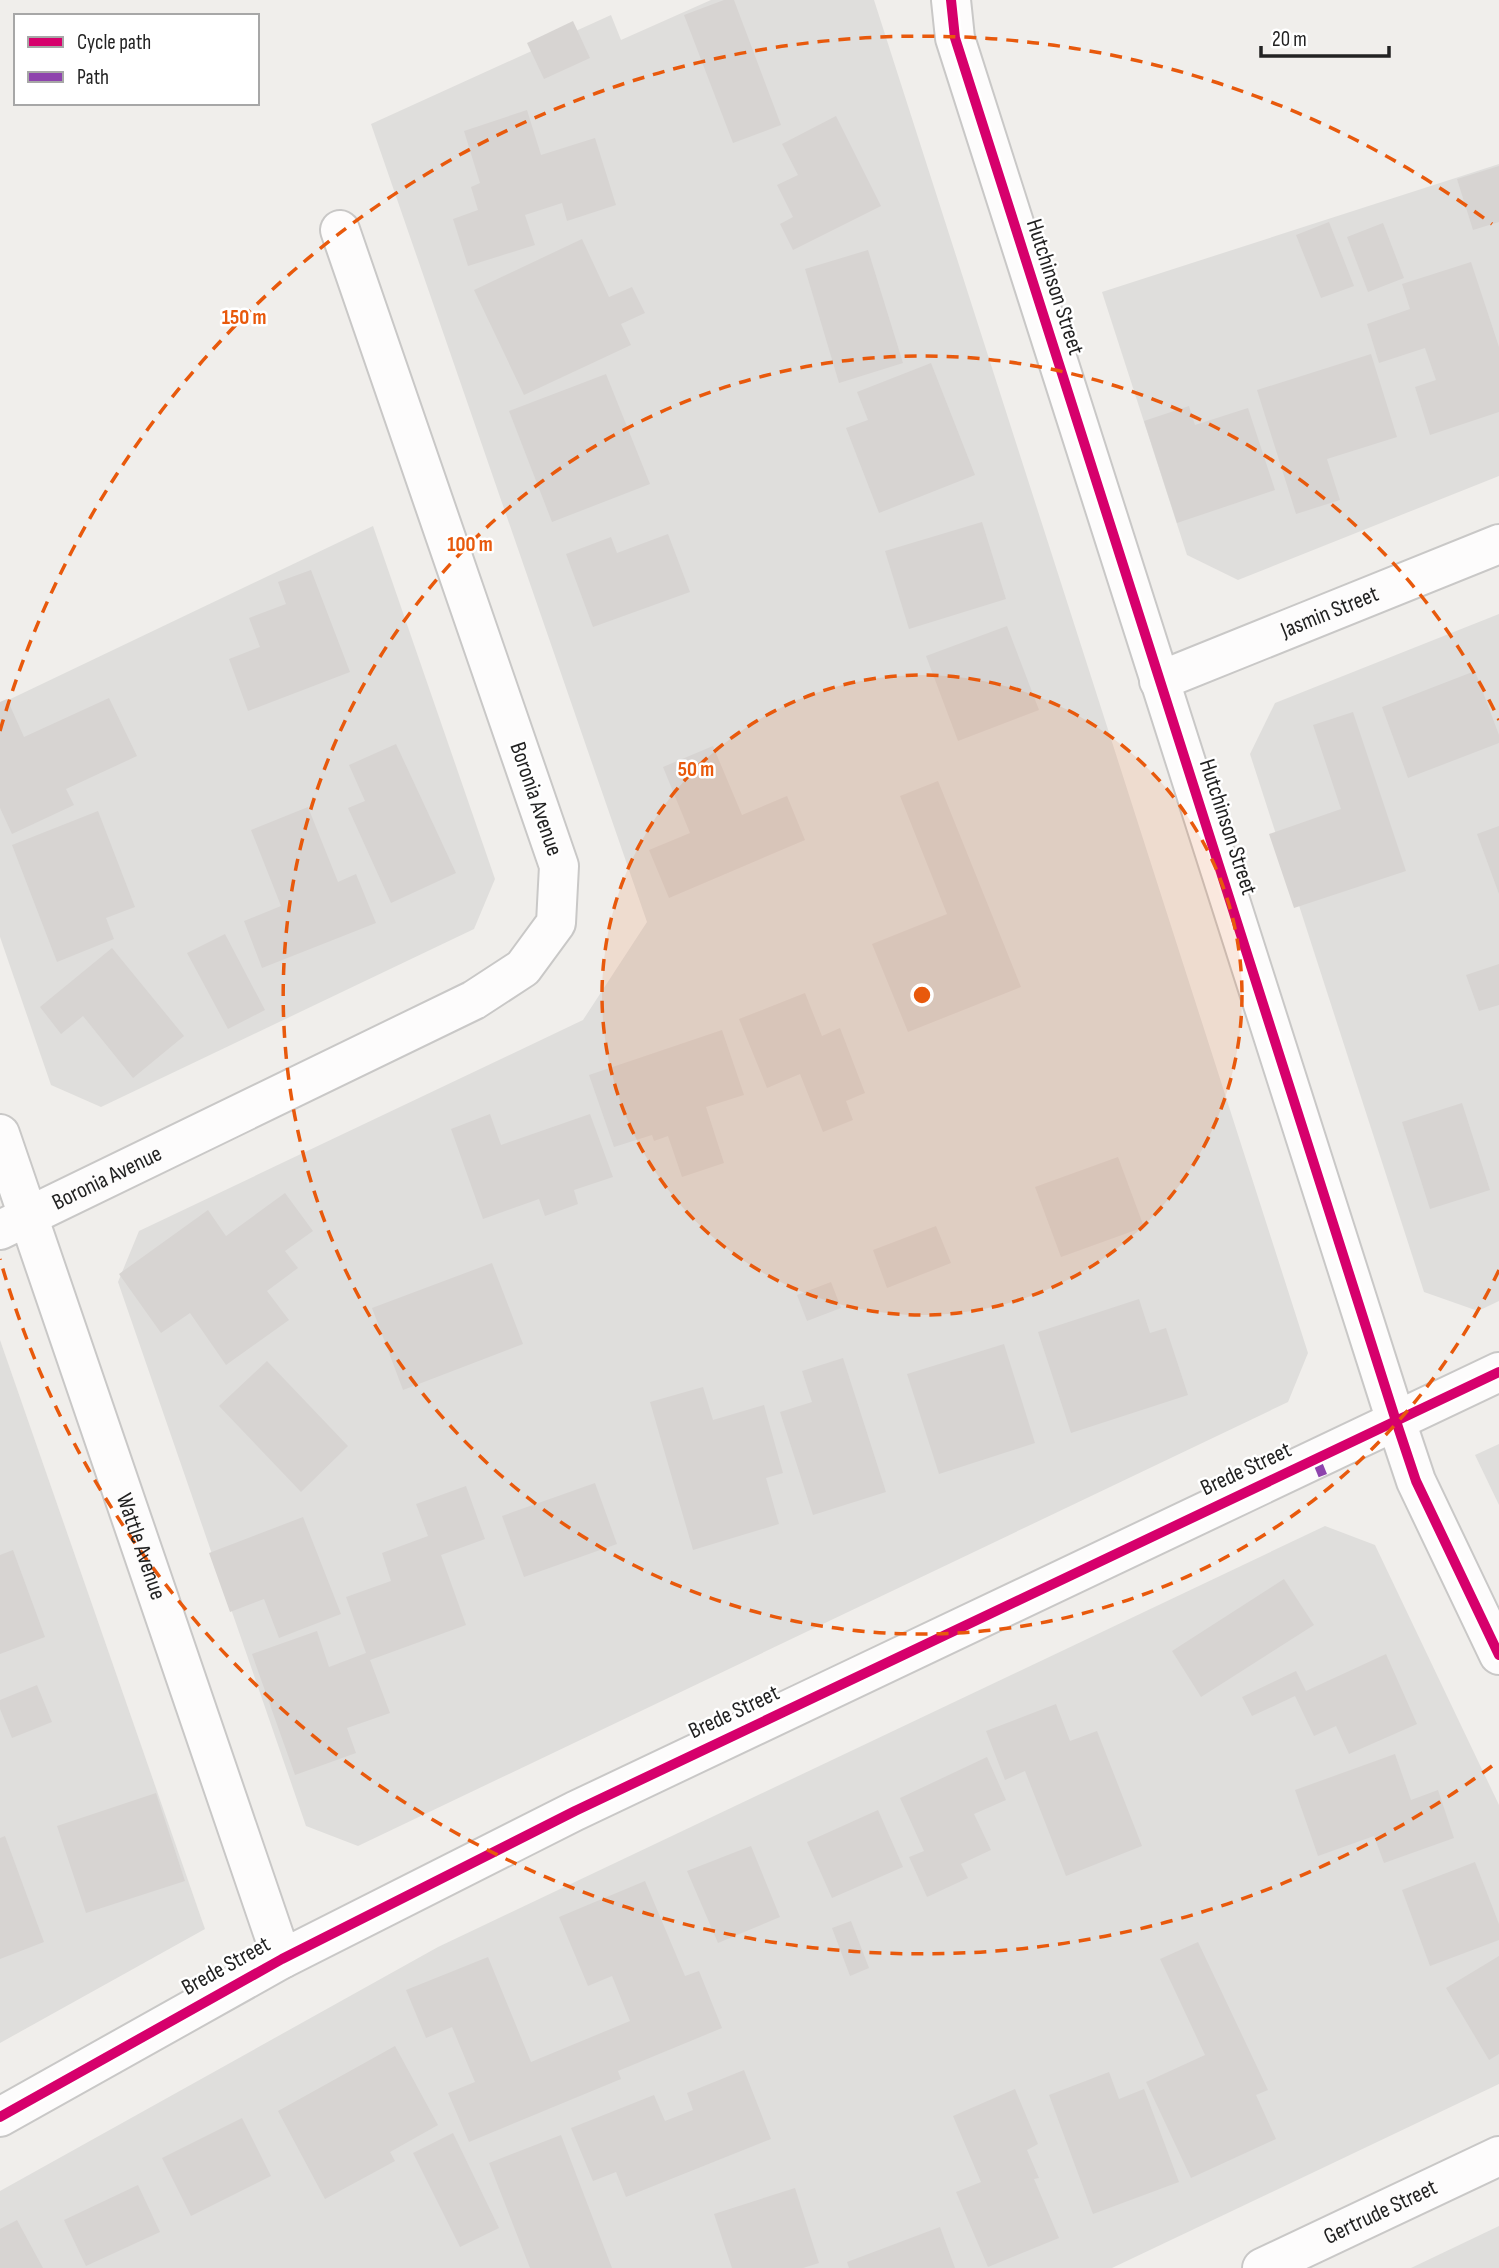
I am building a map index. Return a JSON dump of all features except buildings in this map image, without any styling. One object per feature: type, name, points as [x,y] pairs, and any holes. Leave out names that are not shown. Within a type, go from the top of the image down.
[{"type":"street","name":"Hutchinson Street","points":[[951,0],[954,38],[1396,1421],[1416,1481],[1499,1655]]},
{"type":"street","name":"Boronia Avenue","points":[[14,1223],[474,1000],[523,968],[556,923],[559,866],[340,230]]},
{"type":"street","name":"Jasmin Street","points":[[1158,681],[1499,544]]},
{"type":"street","name":"Wattle Avenue","points":[[0,1134],[14,1223],[282,1959]]},
{"type":"street","name":"Brede Street","points":[[0,2117],[282,1959],[575,1811],[1499,1372]]},
{"type":"street","name":"Gertrude Street","points":[[1262,2268],[1499,2156]]},
{"type":"shaded area","points":[[711,0],[874,0],[1308,1353],[1288,1402],[358,1846],[306,1826],[118,1282],[139,1231],[583,1020],[647,922],[371,124],[611,15],[621,40]]},
{"type":"shaded area","points":[[1499,164],[1499,476],[1238,580],[1187,555],[1102,292]]},
{"type":"shaded area","points":[[373,526],[495,879],[474,929],[101,1107],[51,1085],[0,937],[0,704]]},
{"type":"shaded area","points":[[1499,614],[1499,1301],[1478,1311],[1424,1292],[1250,754],[1275,703]]},
{"type":"shaded area","points":[[0,1340],[205,1929],[0,2043]]},
{"type":"shaded area","points":[[1499,1444],[1499,1505],[1475,1455]]},
{"type":"shaded area","points":[[1325,1526],[1375,1545],[1499,1805],[1499,2084],[1112,2268],[0,2268],[0,2191],[438,1947]]},
{"type":"shaded area","points":[[1499,2226],[1499,2268],[1411,2268]]},
{"type":"marked path","points":[[1316,1459],[1325,1481]]},
{"type":"cycle path","points":[[951,0],[955,38],[1396,1421],[1416,1481],[1499,1655]]},
{"type":"cycle path","points":[[0,2117],[282,1959],[575,1811],[1499,1372]]}]
